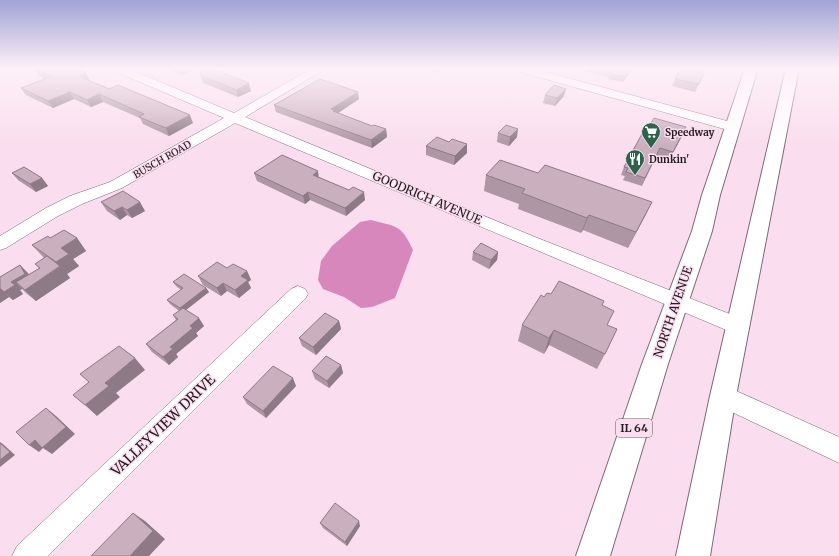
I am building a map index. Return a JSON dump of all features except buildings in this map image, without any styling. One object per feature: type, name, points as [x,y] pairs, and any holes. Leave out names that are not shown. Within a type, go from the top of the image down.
[{"type":"main road","name":"NORTH AVENUE","points":[[593,556],[702,231],[711,195],[744,94]]},
{"type":"main road","points":[[693,556],[723,396],[787,94]]},
{"type":"street","name":"GOODRICH AVENUE","points":[[177,94],[738,326]]},
{"type":"street","name":"BUSCH ROAD","points":[[0,244],[52,212],[84,197],[116,185],[276,94]]},
{"type":"street","points":[[613,94],[733,127]]},
{"type":"street","name":"VALLEYVIEW DRIVE","points":[[27,556],[298,294]]},
{"type":"street","points":[[723,396],[839,450]]},
{"type":"shaded area","points":[[371,220],[397,228],[405,235],[413,250],[395,298],[372,307],[361,308],[344,297],[323,289],[318,280],[321,261],[332,246],[360,222]]},
{"type":"place","name":"Speedway","points":[[651,149]]},
{"type":"place","name":"Dunkin'","points":[[635,176]]}]
